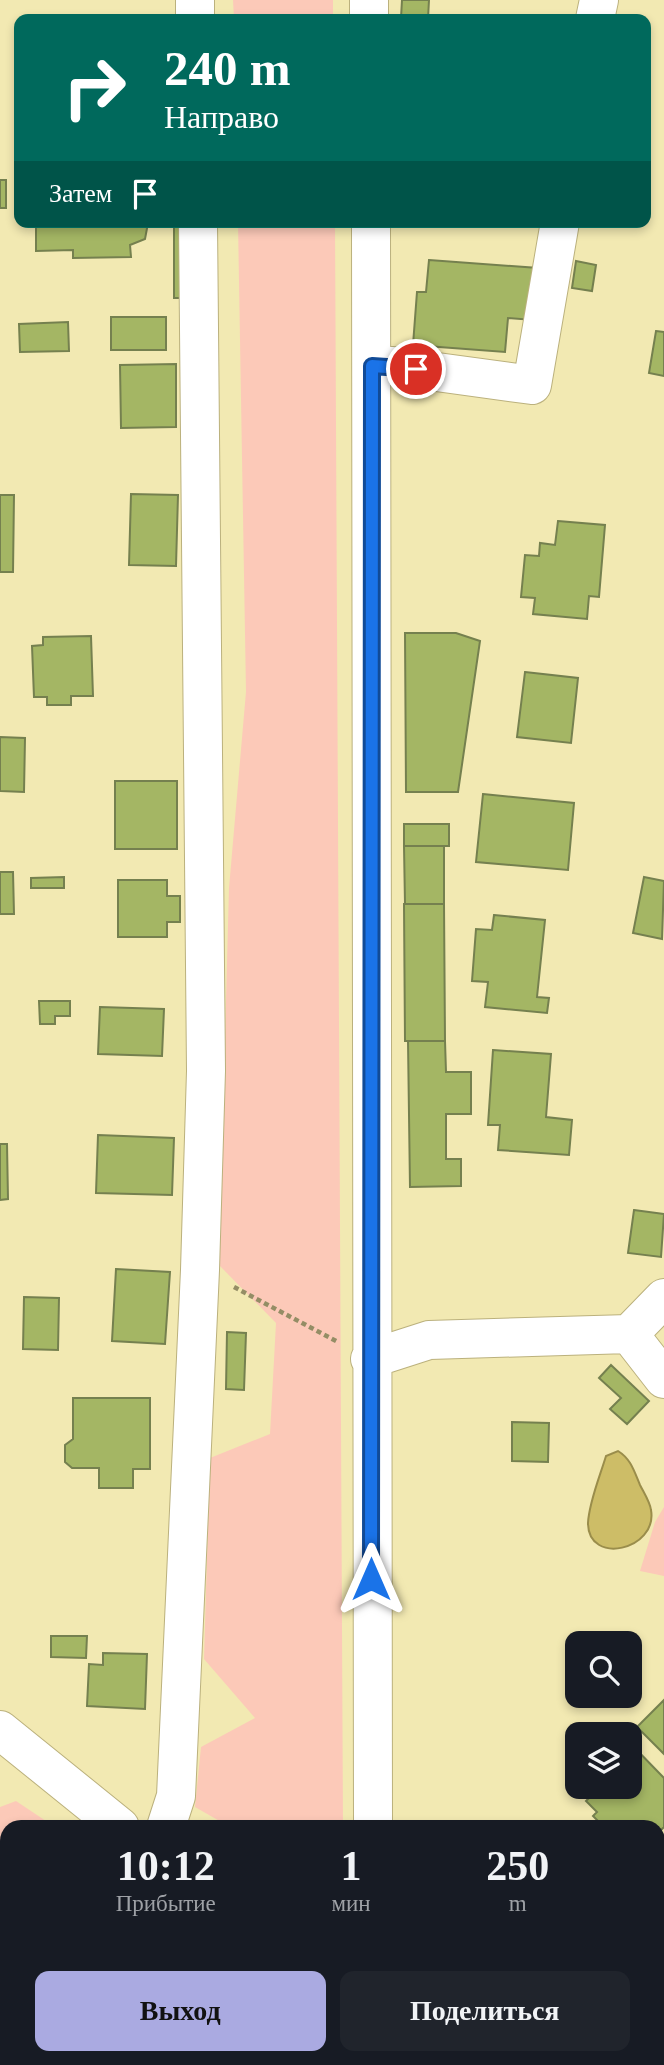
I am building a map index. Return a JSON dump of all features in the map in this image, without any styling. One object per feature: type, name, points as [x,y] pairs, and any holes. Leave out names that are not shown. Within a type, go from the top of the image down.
[{"type":"street","points":[[168,1820],[176,1796],[200,1270],[206,1057],[198,228]]},
{"type":"street","points":[[371,228],[370,1359],[373,1820]]},
{"type":"street","points":[[372,366],[393,366],[532,385],[559,228]]},
{"type":"street","points":[[370,1359],[429,1340],[629,1334],[664,1298]]},
{"type":"street","points":[[629,1334],[664,1379]]},
{"type":"street","points":[[0,1730],[111,1820]]},
{"type":"path","points":[[200,1270],[370,1359]]},
{"type":"shaded area","points":[[233,0],[333,0],[333,14],[234,14]]},
{"type":"shaded area","points":[[238,228],[335,228],[343,1820],[218,1820],[195,1807],[201,1747],[255,1718],[204,1659],[210,1458],[270,1434],[276,1323],[219,1265],[229,888],[246,692]]},
{"type":"shaded area","points":[[618,1451],[632,1466],[648,1501],[651,1510],[650,1524],[644,1535],[634,1543],[622,1548],[610,1548],[599,1545],[591,1536],[588,1523],[606,1456]]},
{"type":"shaded area","points":[[664,1507],[664,1576],[640,1571],[655,1522]]},
{"type":"shaded area","points":[[16,1801],[44,1820],[0,1820],[0,1807]]},
{"type":"building","points":[[402,0],[429,0],[428,14],[401,14]]},
{"type":"building","points":[[0,180],[6,180],[6,208],[0,208]]},
{"type":"building","points":[[36,228],[147,228],[145,239],[130,245],[131,257],[73,258],[73,250],[36,251]]},
{"type":"building","points":[[174,228],[184,228],[185,298],[174,298]]},
{"type":"building","points":[[429,260],[538,268],[533,320],[508,318],[505,352],[413,345],[417,292],[426,292]]},
{"type":"building","points":[[576,261],[596,265],[592,291],[572,288]]},
{"type":"building","points":[[111,317],[166,317],[166,350],[111,350]]},
{"type":"building","points":[[68,322],[69,351],[20,352],[19,324]]},
{"type":"building","points":[[656,331],[664,332],[664,376],[649,373]]},
{"type":"building","points":[[176,364],[176,427],[121,428],[120,365]]},
{"type":"building","points":[[131,494],[178,495],[176,566],[129,565]]},
{"type":"building","points":[[0,495],[14,495],[13,572],[0,572]]},
{"type":"building","points":[[558,521],[605,525],[599,597],[589,596],[587,619],[533,614],[535,598],[521,597],[525,555],[539,556],[540,543],[555,545]]},
{"type":"building","points":[[405,633],[456,633],[480,641],[458,792],[406,792]]},
{"type":"building","points":[[91,636],[93,696],[71,696],[71,705],[47,705],[47,697],[34,697],[32,646],[43,645],[43,637]]},
{"type":"building","points":[[525,672],[578,678],[571,743],[517,737]]},
{"type":"building","points":[[0,737],[25,738],[24,792],[0,791]]},
{"type":"building","points":[[115,781],[177,781],[177,849],[115,849]]},
{"type":"building","points":[[483,794],[574,803],[568,870],[476,862]]},
{"type":"building","points":[[404,824],[449,824],[449,846],[404,846]]},
{"type":"building","points":[[404,846],[444,846],[444,904],[405,904]]},
{"type":"building","points":[[0,872],[13,872],[14,914],[0,914]]},
{"type":"building","points":[[64,877],[64,888],[31,888],[31,878]]},
{"type":"building","points":[[644,877],[664,881],[662,939],[633,933]]},
{"type":"building","points":[[118,880],[167,880],[167,896],[180,896],[180,922],[167,922],[167,937],[118,937]]},
{"type":"building","points":[[404,904],[444,904],[445,1041],[405,1041]]},
{"type":"building","points":[[494,915],[545,920],[537,997],[549,998],[547,1013],[485,1007],[488,982],[472,981],[476,929],[492,930]]},
{"type":"building","points":[[39,1001],[70,1001],[70,1016],[55,1016],[55,1024],[40,1024]]},
{"type":"building","points":[[100,1007],[164,1009],[162,1056],[98,1054]]},
{"type":"building","points":[[408,1041],[445,1041],[446,1072],[471,1072],[471,1114],[446,1114],[446,1159],[461,1159],[461,1186],[410,1187]]},
{"type":"building","points":[[493,1050],[551,1054],[546,1117],[572,1120],[569,1155],[498,1150],[500,1125],[488,1125]]},
{"type":"building","points":[[98,1135],[174,1138],[172,1195],[96,1193]]},
{"type":"building","points":[[0,1144],[7,1144],[8,1199],[0,1200]]},
{"type":"building","points":[[634,1210],[664,1214],[661,1257],[628,1253]]},
{"type":"building","points":[[116,1269],[170,1272],[165,1344],[112,1341]]},
{"type":"building","points":[[24,1297],[59,1298],[58,1350],[23,1349]]},
{"type":"building","points":[[227,1332],[246,1333],[244,1390],[226,1389]]},
{"type":"building","points":[[611,1365],[649,1401],[627,1424],[610,1409],[621,1398],[599,1378]]},
{"type":"building","points":[[73,1398],[150,1398],[150,1469],[133,1469],[133,1488],[99,1488],[99,1468],[72,1468],[65,1462],[65,1445],[73,1439]]},
{"type":"building","points":[[512,1422],[549,1423],[548,1462],[512,1461]]},
{"type":"building","points":[[51,1636],[87,1636],[86,1658],[51,1657]]},
{"type":"building","points":[[103,1653],[147,1654],[145,1709],[87,1706],[89,1664],[103,1665]]},
{"type":"building","points":[[664,1700],[664,1754],[642,1732],[642,1722]]},
{"type":"building","points":[[642,1755],[664,1778],[664,1820],[597,1820],[593,1816],[597,1812],[586,1801],[642,1799]]},
{"type":"route","points":[[371,1579],[372,366],[416,369]]}]
